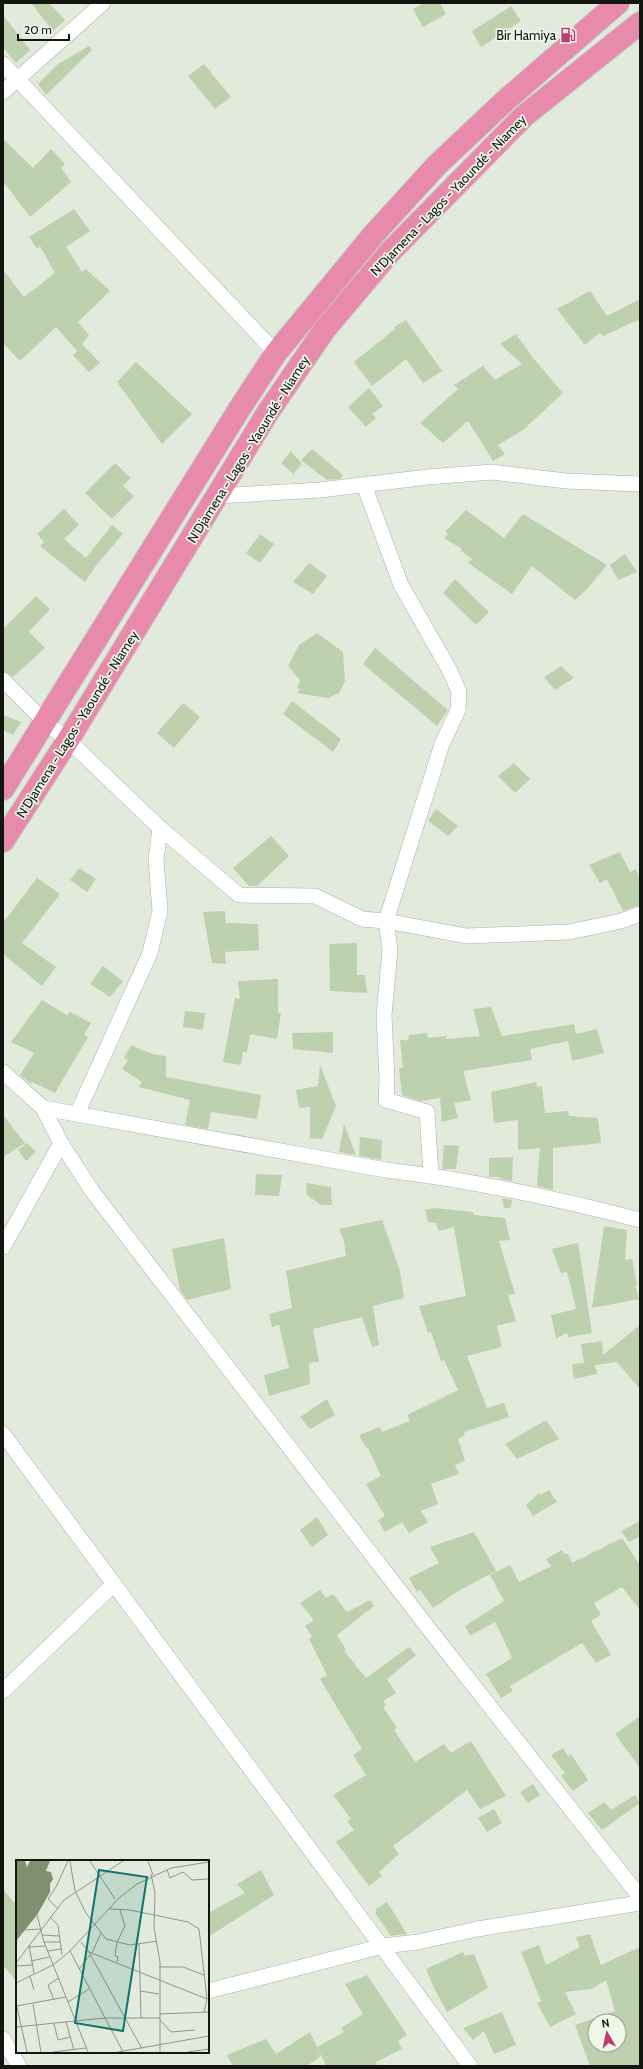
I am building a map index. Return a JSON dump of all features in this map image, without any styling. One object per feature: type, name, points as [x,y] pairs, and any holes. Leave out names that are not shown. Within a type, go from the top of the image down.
[{"type":"highway","name":"N'Djamena - Lagos - Yaoundé - Niamey","points":[[3,789],[240,408],[276,353],[374,234],[437,165],[505,101],[618,3]]},
{"type":"highway","name":"N'Djamena - Lagos - Yaoundé - Niamey","points":[[3,841],[68,740],[268,412],[325,329],[390,252],[524,116],[640,23]]},
{"type":"street","points":[[3,92],[103,3]]},
{"type":"street","points":[[3,64],[276,353]]},
{"type":"street","points":[[217,496],[320,490],[428,477],[492,472],[566,481],[640,484]]},
{"type":"street","points":[[364,485],[401,585],[450,671],[459,692],[458,710],[435,763],[386,921],[390,950],[384,1015],[387,1080],[386,1100],[427,1112],[430,1175]]},
{"type":"street","points":[[3,680],[45,722],[68,740],[160,828],[239,895],[316,896],[362,919],[386,921],[467,936],[569,932],[621,921],[640,914]]},
{"type":"street","points":[[77,1114],[150,953],[160,911],[156,860],[160,828]]},
{"type":"street","points":[[3,1072],[43,1108],[60,1143],[92,1191],[428,1630],[640,1897]]},
{"type":"street","points":[[43,1108],[386,1170],[430,1175],[606,1211],[640,1220]]},
{"type":"street","points":[[3,1247],[60,1143]]},
{"type":"street","points":[[3,1434],[384,1946],[470,2066]]},
{"type":"street","points":[[3,1691],[114,1584]]},
{"type":"street","points":[[209,1991],[384,1946],[418,1942],[478,1930],[640,1903]]},
{"type":"street","points":[[7,2042],[19,2066]]},
{"type":"building","points":[[31,3],[49,3],[65,20],[53,31]]},
{"type":"building","points":[[424,3],[440,3],[446,14],[423,27],[413,9]]},
{"type":"building","points":[[511,6],[521,21],[481,47],[472,31]]},
{"type":"building","points":[[3,15],[30,50],[16,63],[3,47]]},
{"type":"building","points":[[89,46],[92,50],[46,95],[38,84],[58,64]]},
{"type":"building","points":[[204,64],[231,97],[215,109],[188,76]]},
{"type":"building","points":[[3,139],[33,168],[51,149],[65,164],[61,168],[71,182],[30,217],[3,181]]},
{"type":"building","points":[[74,209],[90,231],[66,247],[82,272],[86,269],[110,291],[78,322],[89,335],[82,344],[100,363],[89,372],[73,355],[77,351],[56,327],[20,361],[3,343],[3,270],[24,297],[55,273],[40,246],[37,249],[29,237]]},
{"type":"building","points":[[590,291],[607,316],[640,299],[640,319],[603,336],[600,333],[585,345],[557,309]]},
{"type":"building","points":[[406,320],[442,371],[423,383],[406,359],[372,386],[354,362],[395,329],[394,327]]},
{"type":"building","points":[[516,334],[533,358],[563,393],[523,430],[498,445],[505,454],[493,461],[468,421],[443,443],[420,423],[458,389],[454,385],[483,366],[495,380],[522,364],[500,344]]},
{"type":"building","points":[[136,362],[192,414],[162,444],[117,382]]},
{"type":"building","points":[[369,388],[383,406],[372,414],[376,418],[366,427],[348,407]]},
{"type":"building","points":[[312,449],[343,475],[340,479],[327,480],[301,460]]},
{"type":"building","points":[[291,451],[302,464],[293,474],[281,463]]},
{"type":"building","points":[[115,463],[131,478],[123,486],[134,496],[112,519],[85,493]]},
{"type":"building","points":[[64,509],[79,525],[64,539],[86,558],[112,525],[123,534],[95,567],[85,582],[40,546],[44,542],[37,534]]},
{"type":"building","points":[[466,510],[504,538],[523,514],[607,565],[588,588],[575,600],[532,566],[512,594],[468,563],[472,559],[460,550],[462,549],[444,538],[448,534],[445,532]]},
{"type":"building","points":[[260,534],[274,544],[260,563],[246,553]]},
{"type":"building","points":[[625,554],[637,572],[618,580],[610,565]]},
{"type":"building","points":[[309,563],[327,576],[313,594],[293,582]]},
{"type":"building","points":[[455,579],[489,612],[476,625],[443,593]]},
{"type":"building","points":[[36,596],[50,609],[29,632],[45,648],[13,677],[3,671],[3,629]]},
{"type":"building","points":[[317,633],[343,652],[345,681],[339,693],[328,698],[297,693],[300,689],[297,687],[300,680],[288,666],[299,645]]},
{"type":"building","points":[[375,648],[448,710],[437,726],[363,664]]},
{"type":"building","points":[[561,666],[574,678],[555,690],[544,677]]},
{"type":"building","points":[[292,701],[341,739],[333,752],[283,714]]},
{"type":"building","points":[[183,703],[200,717],[174,748],[157,733]]},
{"type":"building","points":[[3,715],[21,722],[13,735],[3,730]]},
{"type":"building","points":[[514,763],[530,779],[515,793],[498,776]]},
{"type":"building","points":[[436,809],[458,826],[448,836],[428,821]]},
{"type":"building","points":[[271,836],[289,856],[257,886],[249,886],[233,868]]},
{"type":"building","points":[[620,852],[630,872],[636,869],[640,879],[640,905],[623,911],[607,879],[600,883],[589,865]]},
{"type":"building","points":[[79,868],[96,879],[87,892],[70,880]]},
{"type":"building","points":[[37,878],[60,894],[22,943],[56,967],[42,986],[3,954],[3,923]]},
{"type":"building","points":[[225,911],[226,923],[258,924],[259,950],[225,952],[226,964],[212,963],[203,912]]},
{"type":"building","points":[[357,943],[357,975],[365,975],[367,993],[330,991],[329,944]]},
{"type":"building","points":[[103,966],[123,981],[110,997],[90,984]]},
{"type":"building","points":[[278,979],[278,1013],[281,1013],[277,1039],[250,1034],[247,1052],[243,1052],[241,1065],[223,1062],[235,998],[240,999],[238,981]]},
{"type":"building","points":[[42,1000],[67,1015],[70,1012],[91,1023],[84,1035],[88,1037],[55,1093],[32,1082],[31,1084],[20,1075],[34,1053],[11,1042]]},
{"type":"building","points":[[491,1007],[502,1036],[574,1024],[576,1034],[597,1029],[604,1053],[572,1061],[568,1041],[530,1049],[532,1060],[463,1071],[471,1100],[454,1103],[458,1118],[442,1122],[440,1098],[420,1101],[402,1095],[399,1068],[403,1068],[400,1040],[408,1040],[409,1035],[427,1033],[428,1038],[447,1036],[446,1039],[480,1036],[473,1009]]},
{"type":"building","points":[[185,1011],[205,1013],[203,1030],[183,1027]]},
{"type":"building","points":[[333,1032],[333,1053],[293,1049],[292,1033]]},
{"type":"building","points":[[131,1045],[152,1054],[166,1056],[166,1077],[261,1095],[257,1119],[211,1112],[208,1129],[185,1125],[190,1100],[139,1087],[142,1082],[122,1069],[128,1060],[124,1058]]},
{"type":"building","points":[[320,1065],[336,1106],[322,1139],[310,1138],[310,1107],[299,1108],[296,1090],[318,1086]]},
{"type":"building","points":[[536,1082],[537,1087],[542,1086],[545,1113],[568,1111],[569,1116],[598,1118],[601,1143],[553,1148],[553,1190],[537,1186],[540,1148],[518,1150],[518,1120],[494,1123],[491,1092]]},
{"type":"building","points":[[3,1115],[25,1143],[3,1157]]},
{"type":"building","points":[[344,1124],[356,1155],[339,1152]]},
{"type":"building","points":[[360,1137],[382,1140],[381,1160],[359,1156]]},
{"type":"building","points":[[27,1143],[36,1152],[26,1161],[18,1150]]},
{"type":"building","points":[[444,1145],[459,1146],[456,1169],[442,1169]]},
{"type":"building","points":[[513,1157],[512,1181],[500,1179],[500,1177],[489,1177],[489,1158]]},
{"type":"building","points":[[256,1174],[282,1175],[279,1196],[255,1195]]},
{"type":"building","points":[[306,1183],[331,1187],[332,1205],[321,1205],[307,1195]]},
{"type":"building","points":[[502,1198],[512,1200],[511,1208],[504,1208]]},
{"type":"building","points":[[434,1208],[473,1212],[474,1215],[505,1218],[510,1240],[499,1241],[515,1294],[508,1295],[516,1321],[497,1326],[502,1347],[467,1356],[487,1408],[504,1403],[509,1417],[464,1432],[465,1435],[458,1439],[465,1461],[455,1465],[459,1474],[431,1484],[438,1504],[421,1511],[428,1522],[409,1533],[402,1522],[385,1532],[378,1520],[385,1516],[366,1484],[381,1476],[368,1448],[367,1449],[359,1435],[380,1427],[382,1432],[410,1421],[407,1415],[458,1390],[444,1360],[441,1361],[431,1332],[428,1333],[419,1306],[466,1296],[454,1227],[439,1231],[436,1223],[428,1222],[425,1210]]},
{"type":"building","points":[[382,1220],[400,1271],[404,1298],[373,1306],[379,1345],[372,1347],[362,1317],[313,1329],[319,1362],[309,1363],[310,1384],[269,1396],[264,1375],[289,1368],[279,1325],[272,1327],[269,1314],[292,1308],[286,1271],[346,1256],[344,1241],[339,1229]]},
{"type":"building","points":[[604,1226],[627,1230],[625,1260],[632,1259],[637,1285],[635,1286],[639,1299],[592,1308]]},
{"type":"building","points":[[224,1238],[231,1289],[187,1300],[180,1290],[172,1249]]},
{"type":"building","points":[[578,1243],[592,1333],[568,1337],[567,1333],[556,1338],[551,1315],[576,1309],[567,1272],[561,1273],[552,1249]]},
{"type":"building","points":[[640,1325],[640,1389],[617,1362],[595,1365],[597,1374],[574,1379],[572,1364],[584,1363],[581,1344],[602,1341],[603,1355]]},
{"type":"building","points":[[327,1399],[335,1415],[310,1429],[300,1417]]},
{"type":"building","points":[[546,1420],[559,1439],[517,1459],[505,1444]]},
{"type":"building","points":[[549,1490],[557,1502],[533,1516],[526,1505],[539,1493],[540,1495]]},
{"type":"building","points":[[317,1517],[328,1535],[312,1547],[300,1530]]},
{"type":"building","points":[[640,1521],[640,1536],[629,1542],[621,1531]]},
{"type":"building","points":[[474,1532],[496,1571],[460,1590],[433,1608],[420,1590],[417,1592],[409,1578],[439,1563],[430,1547]]},
{"type":"building","points":[[622,1538],[640,1565],[640,1610],[622,1587],[594,1603],[601,1615],[591,1621],[611,1655],[596,1663],[582,1643],[510,1686],[513,1691],[501,1698],[486,1674],[512,1658],[495,1622],[470,1636],[465,1626],[504,1601],[490,1575],[510,1565],[519,1582],[551,1566],[546,1559],[562,1550],[564,1554],[568,1554],[572,1563]]},
{"type":"building","points":[[320,1590],[326,1598],[333,1594],[347,1612],[370,1600],[374,1606],[337,1635],[346,1650],[344,1651],[366,1678],[409,1647],[416,1655],[387,1679],[396,1693],[383,1701],[386,1705],[383,1707],[397,1728],[394,1730],[415,1762],[444,1744],[451,1753],[471,1741],[506,1796],[480,1809],[467,1790],[393,1846],[399,1854],[379,1872],[382,1876],[369,1886],[336,1842],[354,1830],[347,1821],[351,1819],[333,1795],[366,1775],[353,1755],[362,1749],[320,1679],[327,1675],[309,1639],[312,1637],[305,1626],[314,1620],[300,1603]]},
{"type":"building","points":[[640,1716],[640,1768],[615,1734]]},
{"type":"building","points":[[563,1748],[568,1756],[571,1754],[588,1780],[573,1791],[561,1776],[565,1773],[551,1755]]},
{"type":"building","points":[[533,1784],[540,1795],[528,1803],[520,1792]]},
{"type":"building","points":[[635,1795],[640,1803],[602,1830],[588,1813],[604,1802],[611,1810]]},
{"type":"building","points":[[494,1809],[502,1823],[487,1832],[478,1818]]},
{"type":"building","points":[[261,1870],[274,1895],[209,1936],[209,1912],[245,1893],[237,1884]]},
{"type":"building","points":[[3,1890],[16,1904],[16,1981],[3,1965]]},
{"type":"building","points":[[387,1902],[407,1934],[391,1936],[376,1914],[376,1909]]},
{"type":"building","points":[[590,1934],[601,1965],[640,1947],[640,2066],[590,2066],[575,2025],[587,2021],[587,2053],[627,2053],[627,2013],[609,2013],[615,2011],[606,1980],[592,1989],[565,1992],[576,2014],[550,2027],[537,2003],[541,2001],[521,1952],[539,1945],[546,1965],[580,1947],[576,1937]]},
{"type":"building","points":[[463,1952],[465,1956],[474,1954],[488,1988],[447,2012],[426,1969]]},
{"type":"building","points":[[367,1975],[407,2035],[398,2041],[402,2049],[376,2062],[377,2066],[326,2065],[317,2047],[344,2032],[341,2028],[363,2014],[345,1984]]},
{"type":"building","points":[[502,2012],[516,2045],[494,2054],[484,2031],[473,2040],[463,2028]]},
{"type":"building","points":[[310,2032],[321,2056],[307,2066],[233,2066],[227,2055],[266,2039],[276,2054]]},
{"type":"place","name":"Bir Hamiya","points":[[568,35]]}]
